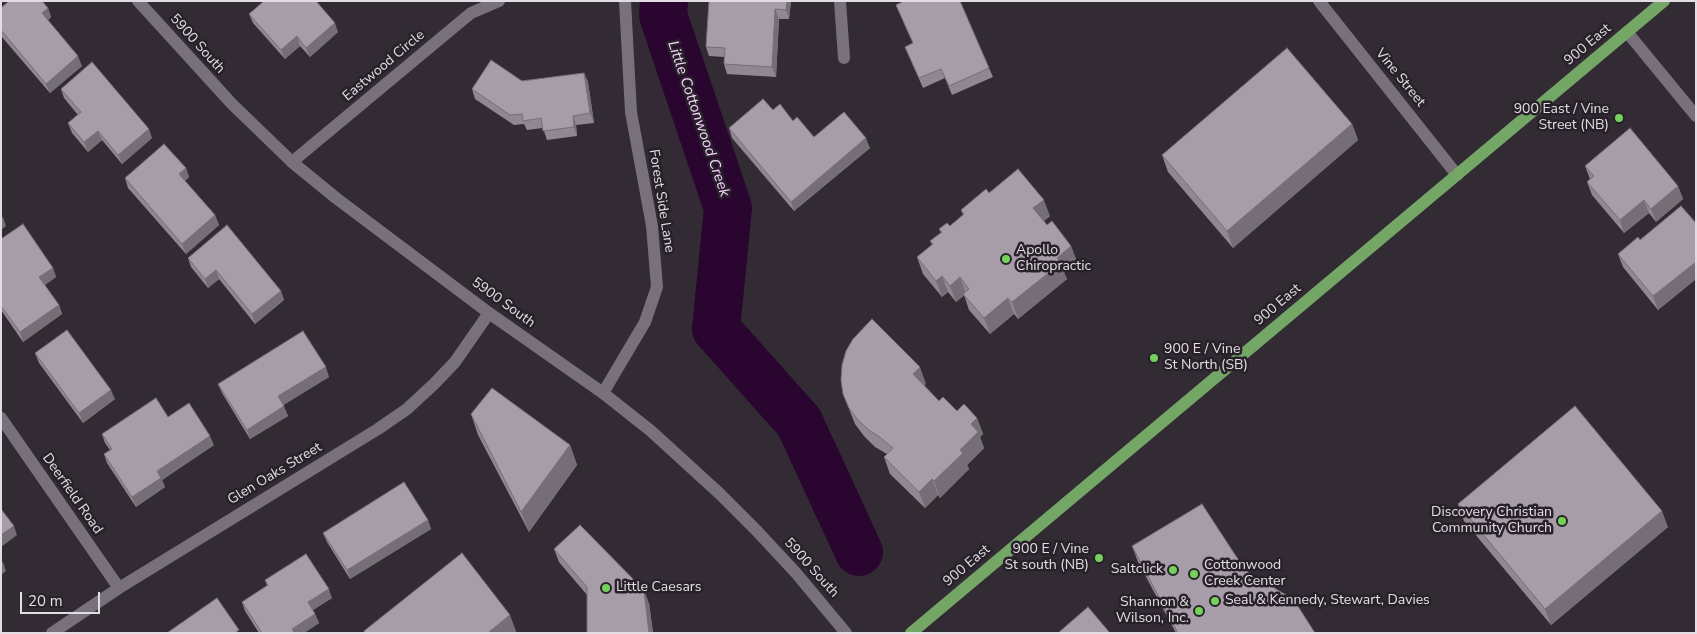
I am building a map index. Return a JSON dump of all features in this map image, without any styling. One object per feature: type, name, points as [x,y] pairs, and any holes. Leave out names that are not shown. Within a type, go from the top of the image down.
[{"type":"main road","name":"900 East","points":[[911,633],[1664,1]]},
{"type":"street","name":"5900 South","points":[[138,1],[232,104],[292,162],[336,198],[489,313],[603,392],[651,431],[720,494],[796,573],[846,633]]},
{"type":"street","name":"Eastwood Circle","points":[[292,162],[472,12],[499,1]]},
{"type":"street","name":"Forest Side Lane","points":[[603,392],[645,322],[657,288],[652,226],[631,112],[625,1]]},
{"type":"street","points":[[840,1],[844,58]]},
{"type":"street","name":"Vine Street","points":[[1318,1],[1457,175]]},
{"type":"street","points":[[1627,32],[1696,116]]},
{"type":"street","name":"Glen Oaks Street","points":[[52,633],[119,588],[378,429],[407,409],[455,362],[489,313]]},
{"type":"street","name":"Deerfield Road","points":[[1,418],[119,588]]},
{"type":"building","points":[[9,1],[42,1],[48,8],[42,13],[78,56],[46,84],[1,30],[1,8]]},
{"type":"building","points":[[264,1],[316,1],[335,23],[306,48],[297,36],[281,50],[249,14]]},
{"type":"building","points":[[709,1],[787,1],[786,10],[775,9],[772,67],[724,64],[725,48],[706,47]]},
{"type":"building","points":[[904,1],[960,1],[989,68],[949,86],[941,69],[919,78],[905,47],[913,43],[896,5]]},
{"type":"building","points":[[1287,48],[1352,124],[1227,231],[1162,155]]},
{"type":"building","points":[[491,60],[522,81],[584,73],[590,113],[573,116],[574,127],[543,131],[541,118],[523,121],[522,114],[510,115],[472,89]]},
{"type":"building","points":[[92,62],[149,129],[118,155],[98,131],[84,142],[68,123],[81,112],[61,89]]},
{"type":"building","points":[[763,99],[773,110],[780,104],[793,121],[797,117],[814,137],[844,112],[866,138],[791,202],[729,128]]},
{"type":"building","points":[[1630,128],[1678,186],[1651,209],[1644,200],[1620,220],[1587,182],[1594,176],[1585,166]]},
{"type":"building","points":[[164,144],[186,168],[179,174],[215,215],[182,244],[125,178]]},
{"type":"building","name":"Apollo Chiropractic","points":[[1018,169],[1044,200],[1033,208],[1047,225],[1052,221],[1071,246],[1057,258],[1061,263],[1012,302],[1008,298],[984,318],[963,294],[969,289],[960,277],[950,286],[942,276],[936,281],[917,257],[933,244],[930,241],[942,232],[939,229],[947,223],[950,226],[964,214],[961,210],[986,189],[989,193]]},
{"type":"building","points":[[1681,206],[1696,223],[1696,262],[1653,296],[1618,254],[1638,237],[1640,240]]},
{"type":"building","points":[[23,224],[53,268],[39,277],[59,305],[20,332],[1,306],[1,239]]},
{"type":"building","points":[[227,225],[281,291],[252,314],[216,270],[205,279],[188,258]]},
{"type":"building","points":[[872,319],[920,367],[913,374],[939,401],[943,397],[957,411],[964,404],[977,418],[971,424],[978,432],[960,450],[963,453],[934,481],[932,479],[919,492],[884,457],[893,448],[858,420],[849,408],[843,394],[841,380],[842,365],[846,351],[853,339]]},
{"type":"building","points":[[67,330],[111,390],[79,413],[35,353]]},
{"type":"building","points":[[303,331],[326,367],[278,396],[284,406],[247,430],[218,384]]},
{"type":"building","points":[[492,388],[570,445],[521,512],[471,414]]},
{"type":"building","points":[[156,398],[168,417],[189,403],[210,436],[157,471],[161,478],[132,497],[104,454],[112,449],[102,434]]},
{"type":"building","points":[[1575,406],[1662,511],[1545,609],[1458,504]]},
{"type":"building","points":[[404,482],[428,520],[347,570],[323,533]]},
{"type":"building","name":"Cottonwood Creek Center","points":[[1202,504],[1245,570],[1294,600],[1315,633],[1178,633],[1132,546]]},
{"type":"building","points":[[1,509],[14,526],[1,535]]},
{"type":"building","points":[[580,525],[644,590],[649,633],[587,633],[587,587],[554,549]]},
{"type":"building","points":[[462,553],[510,615],[488,633],[365,633],[364,631]]},
{"type":"building","points":[[306,554],[329,589],[308,602],[315,614],[292,629],[294,633],[262,633],[242,602],[268,585],[265,580]]},
{"type":"building","points":[[217,598],[239,630],[235,633],[167,633]]},
{"type":"building","points":[[1088,607],[1110,633],[1058,633]]},
{"type":"waterway","name":"Little Cottonwood Creek","points":[[664,1],[663,15],[728,208],[716,329],[799,422],[859,552]]},
{"type":"place","name":"900 East / Vine Street (NB)","points":[[1619,118]]},
{"type":"place","name":"Apollo Chiropractic","points":[[1006,259]]},
{"type":"place","name":"900 E / Vine St North (SB)","points":[[1154,358]]},
{"type":"place","name":"Discovery Christian Community Church","points":[[1562,521]]},
{"type":"place","name":"900 E / Vine St south (NB)","points":[[1099,558]]},
{"type":"place","name":"Saltclick","points":[[1173,570]]},
{"type":"place","name":"Cottonwood Creek Center","points":[[1194,574]]},
{"type":"place","name":"Little Caesars","points":[[606,588]]},
{"type":"place","name":"Seal & Kennedy, Stewart, Davies","points":[[1215,601]]},
{"type":"place","name":"Shannon & Wilson, Inc.","points":[[1199,611]]}]
